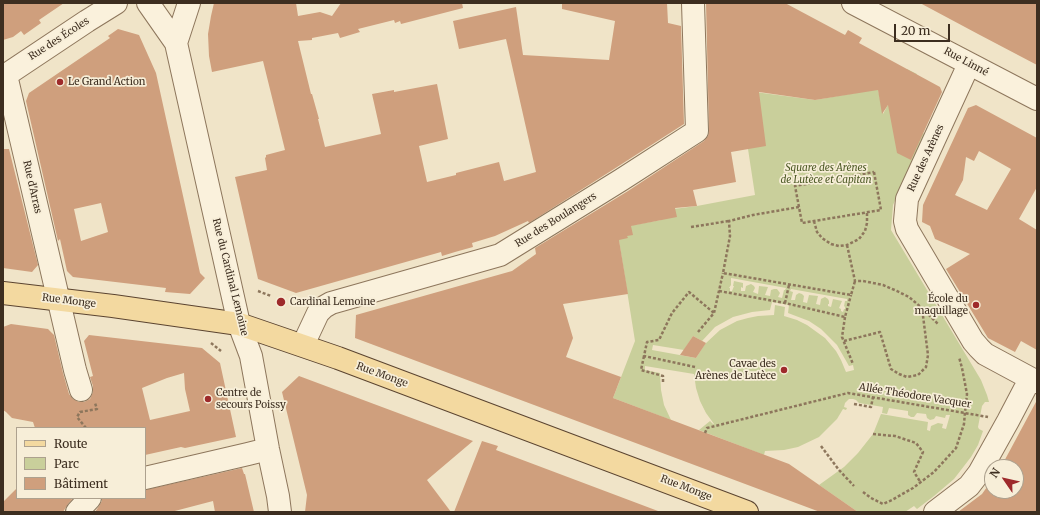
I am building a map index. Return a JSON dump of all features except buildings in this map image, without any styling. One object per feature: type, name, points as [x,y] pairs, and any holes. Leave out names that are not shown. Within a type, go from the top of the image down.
[{"type":"main road","name":"Rue Monge","points":[[3,293],[239,324],[302,345],[747,512]]},
{"type":"street","name":"Rue des Écoles","points":[[5,76],[116,3]]},
{"type":"street","name":"Rue du Cardinal Lemoine","points":[[148,3],[176,43],[239,324],[251,356],[280,512]]},
{"type":"street","points":[[176,43],[189,3]]},
{"type":"street","name":"Rue des Boulangers","points":[[302,345],[318,313],[331,303],[500,255],[697,131],[693,3]]},
{"type":"street","name":"Rue Linné","points":[[852,3],[1037,99]]},
{"type":"street","name":"Rue des Arènes","points":[[969,64],[907,199],[905,221],[907,229],[973,341],[985,354],[1033,380]]},
{"type":"street","name":"Rue d'Arras","points":[[5,76],[59,300],[70,370]]},
{"type":"street","points":[[935,512],[969,486],[979,473],[1033,380]]},
{"type":"street","points":[[146,478],[268,449]]},
{"type":"street","points":[[77,512],[89,499]]},
{"type":"path","points":[[874,172],[881,210],[802,223],[799,207],[795,186],[874,172]]},
{"type":"path","points":[[691,227],[799,207]]},
{"type":"path","points":[[814,221],[817,232],[822,238],[831,244],[839,246],[847,245],[859,239],[865,231],[868,223],[867,213]]},
{"type":"path","points":[[698,332],[714,313],[730,236],[729,221]]},
{"type":"path","points":[[847,245],[855,281],[842,337],[853,364]]},
{"type":"path","points":[[723,273],[851,295]]},
{"type":"path","points":[[855,281],[876,284],[909,297],[942,328]]},
{"type":"path","points":[[785,303],[789,285]]},
{"type":"path","points":[[258,291],[271,296]]},
{"type":"path","points":[[719,291],[785,303],[846,317]]},
{"type":"path","points":[[662,384],[663,376],[641,370],[647,342],[659,340],[672,313],[689,292],[714,313]]},
{"type":"path","points":[[844,342],[880,332],[891,369],[907,377],[918,375],[926,367],[928,355],[922,308]]},
{"type":"path","points":[[211,343],[221,351]]},
{"type":"path","points":[[863,492],[883,504],[892,500],[921,483],[934,472],[956,448],[964,424],[967,394],[957,352]]},
{"type":"path","points":[[644,356],[695,367]]},
{"type":"path","name":"Allée Théodore Vacquer","points":[[705,432],[707,428],[848,393],[980,415]]},
{"type":"path","points":[[854,404],[871,406],[873,397]]},
{"type":"path","points":[[80,412],[77,417],[85,427]]},
{"type":"path","points":[[872,434],[895,436],[916,444],[923,452],[914,472],[921,483]]},
{"type":"path","points":[[821,446],[839,470],[854,486]]},
{"type":"green space","name":"Square des Arènes de Lutèce et Capitan","points":[[907,69],[917,74],[894,120],[925,134],[893,205],[891,230],[981,380],[989,402],[985,402],[982,406],[978,427],[983,431],[978,445],[971,457],[954,479],[934,496],[917,509],[914,506],[905,512],[858,512],[819,485],[844,467],[858,453],[873,434],[881,414],[928,422],[927,430],[930,431],[931,426],[938,423],[943,424],[942,428],[946,429],[950,415],[946,415],[945,418],[936,416],[934,419],[930,420],[927,418],[926,414],[917,413],[914,417],[911,417],[908,415],[908,411],[889,408],[887,414],[882,413],[883,407],[859,403],[856,400],[849,399],[845,403],[844,407],[847,408],[846,410],[843,409],[837,419],[819,437],[798,447],[784,450],[765,451],[764,455],[699,430],[710,421],[714,424],[700,401],[694,374],[645,366],[645,370],[660,373],[664,405],[671,420],[613,398],[635,341],[617,228],[661,220],[658,211],[697,206],[755,195],[740,90],[815,100],[878,89],[883,114]],"holes":[[[731,278],[786,288],[782,298],[778,297],[780,293],[777,289],[771,290],[770,296],[765,295],[768,287],[759,286],[758,294],[753,292],[755,288],[751,284],[746,286],[745,291],[741,291],[741,287],[743,288],[743,283],[734,281],[734,286],[732,291],[730,291],[729,288],[731,285]],[[791,289],[847,299],[847,301],[845,301],[845,309],[843,312],[839,308],[842,301],[833,299],[831,307],[828,306],[829,301],[825,297],[821,299],[820,305],[816,304],[818,296],[809,295],[807,303],[803,302],[804,296],[799,293],[796,295],[795,300],[791,300],[793,292],[790,291]],[[772,302],[789,305],[788,313],[809,321],[821,329],[837,345],[849,366],[853,365],[854,370],[846,372],[836,351],[825,338],[807,325],[784,316],[785,307],[775,305],[774,315],[758,316],[737,321],[720,330],[705,344],[696,358],[652,350],[653,345],[684,350],[693,336],[702,341],[715,327],[733,317],[752,312],[770,310]]]},
{"type":"place","name":"Le Grand Action","points":[[60,82]]},
{"type":"place","name":"Cardinal Lemoine","points":[[281,302]]},
{"type":"place","name":"École du maquillage","points":[[976,305]]},
{"type":"place","name":"Cavae des Arènes de Lutèce","points":[[784,370]]},
{"type":"place","name":"Centre de secours Poissy","points":[[208,399]]}]
